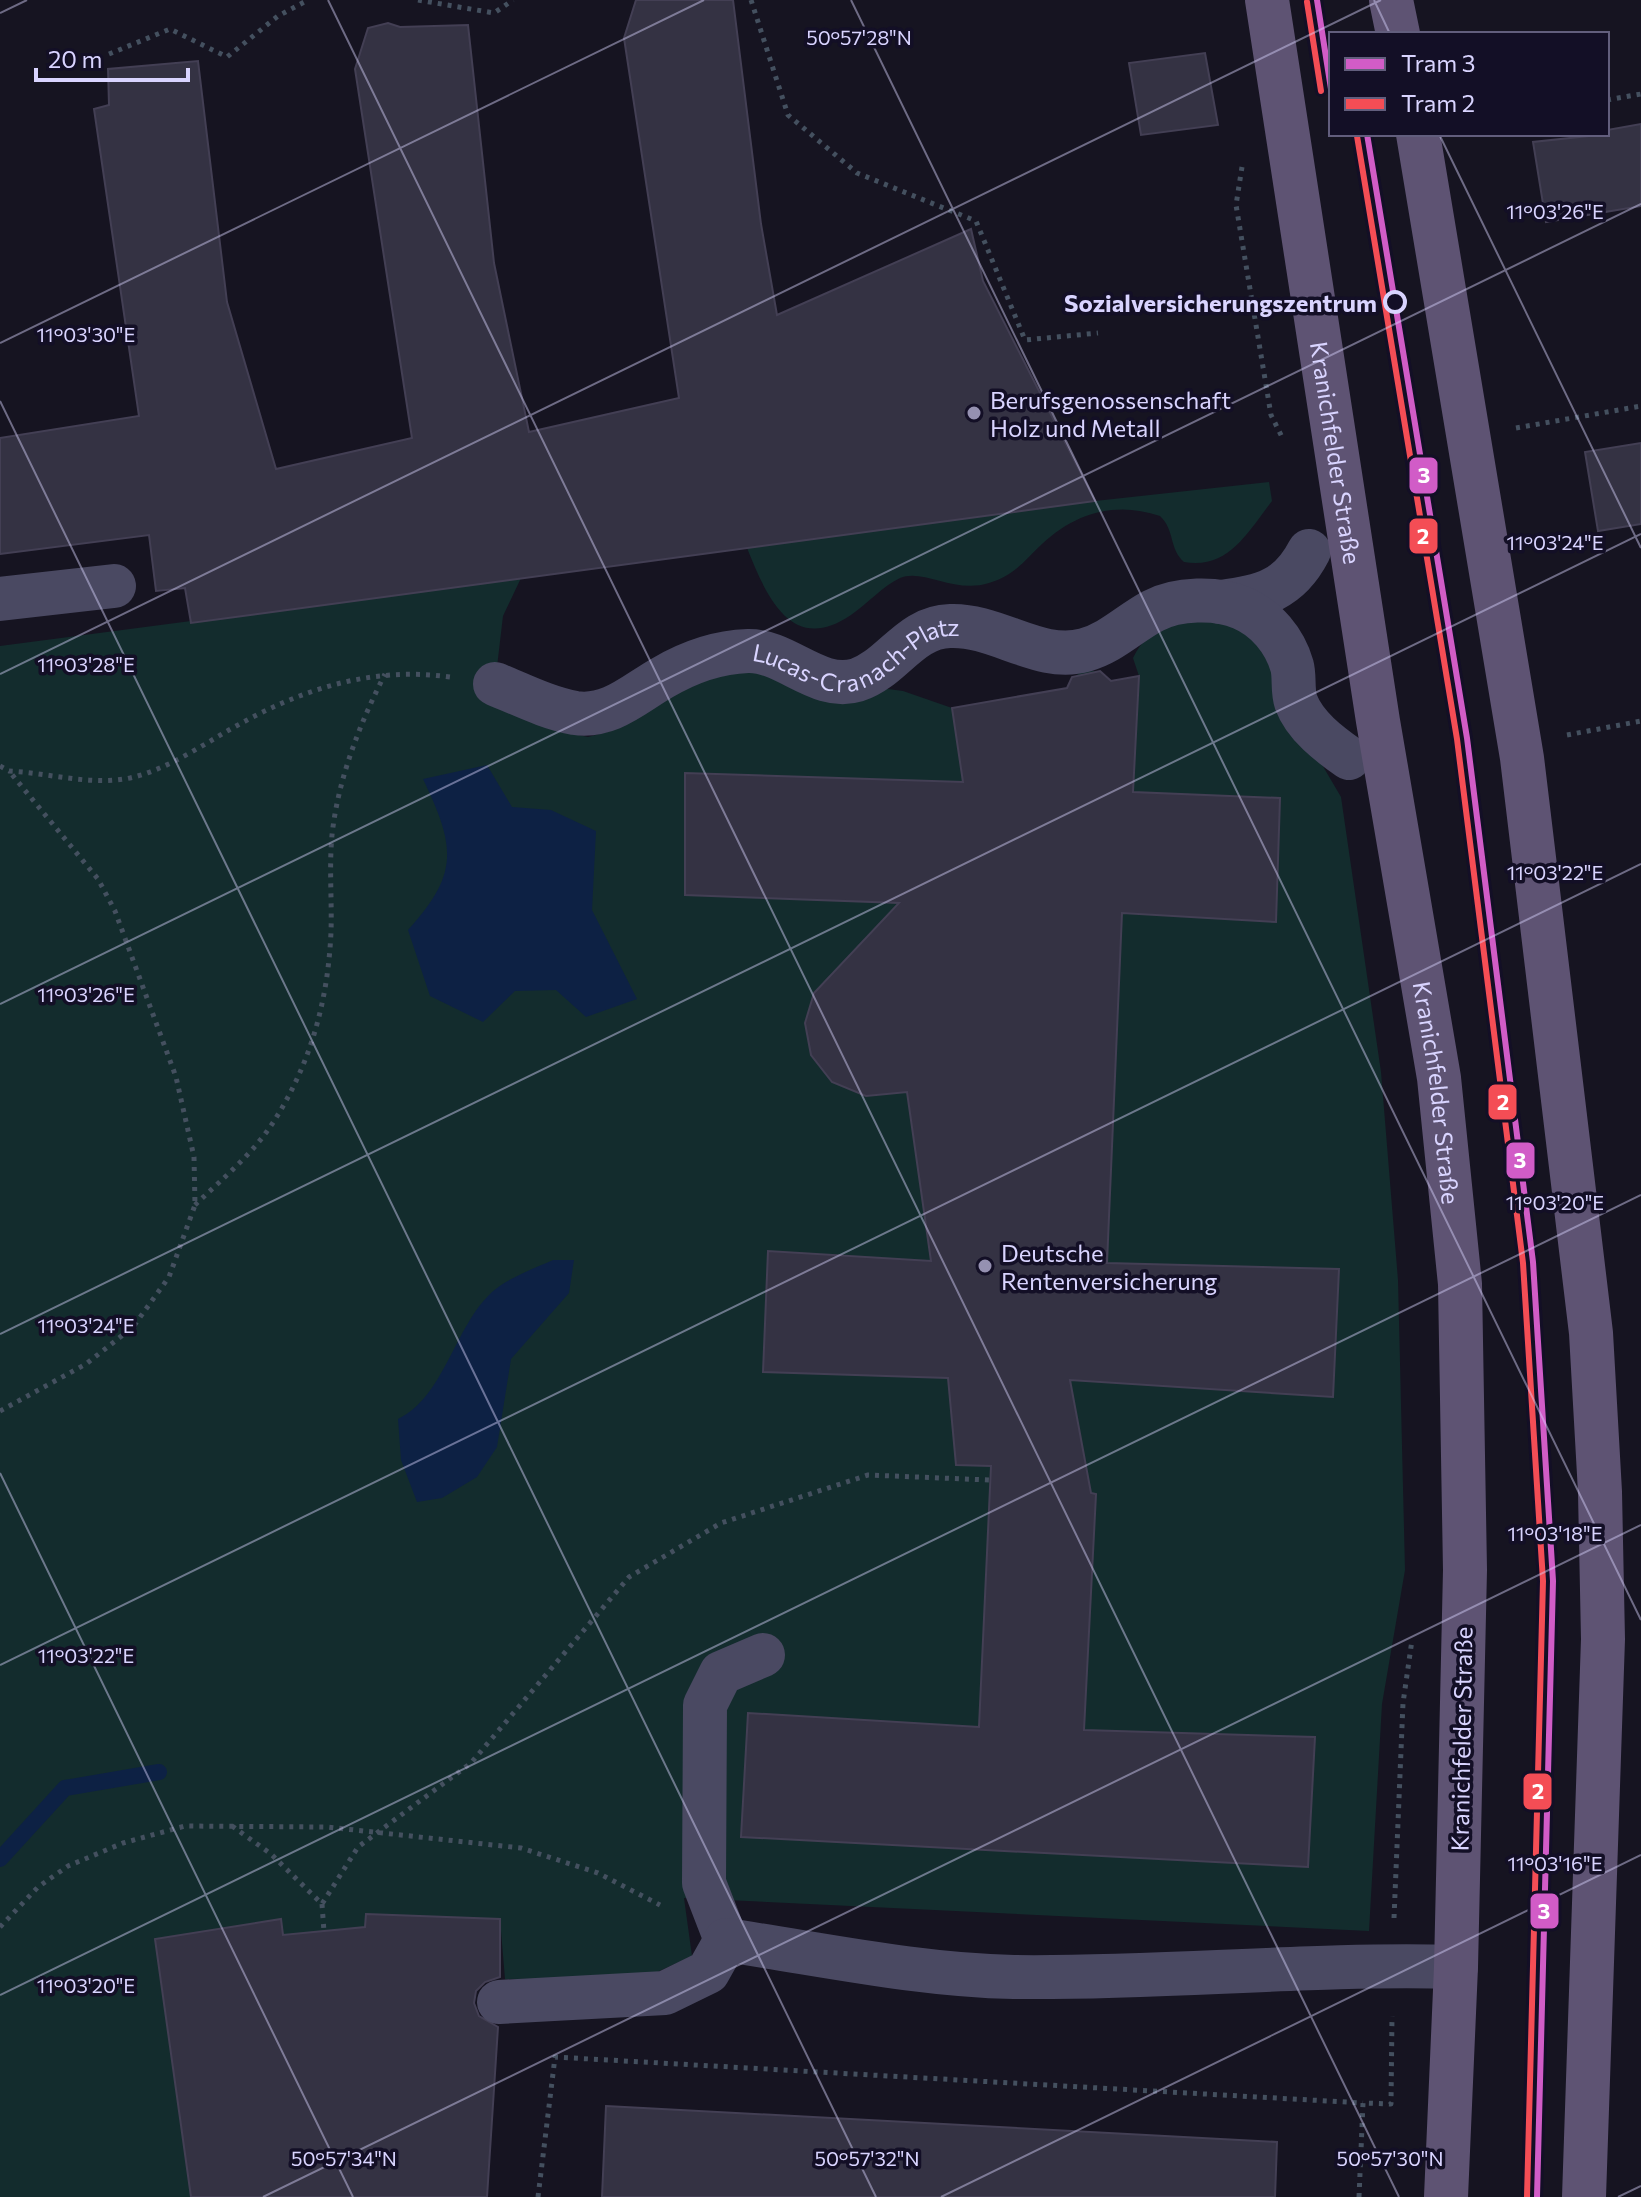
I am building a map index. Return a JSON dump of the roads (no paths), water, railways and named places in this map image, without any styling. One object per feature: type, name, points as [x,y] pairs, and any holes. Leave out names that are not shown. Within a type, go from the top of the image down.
[{"type":"main road","name":"Kranichfelder Straße","points":[[1267,0],[1378,721],[1439,1078],[1460,1284],[1466,1491],[1456,1967],[1446,2197]]},
{"type":"main road","points":[[1391,0],[1398,32]]},
{"type":"main road","points":[[1418,136],[1518,730],[1591,1333],[1600,1492],[1603,1639],[1584,2197]]},
{"type":"street","name":"Lucas-Cranach-Platz","points":[[495,684],[577,713],[623,706],[661,678],[704,657],[751,651],[827,680],[858,680],[878,669],[913,637],[948,625],[994,632],[1051,653],[1085,650],[1120,635],[1155,610],[1187,602],[1221,602],[1257,597],[1281,587],[1299,570],[1309,551]]},
{"type":"street","points":[[0,599],[114,586]]},
{"type":"street","name":"Lucas-Cranach-Platz","points":[[1221,602],[1242,608],[1262,619],[1280,640],[1293,667],[1295,699],[1304,717],[1328,744],[1349,758]]},
{"type":"street","points":[[726,1940],[704,1883],[705,1705],[721,1673],[763,1655]]},
{"type":"street","points":[[726,1940],[948,1974],[1013,1977],[1392,1965],[1456,1967]]},
{"type":"street","points":[[499,2002],[665,1993],[708,1972],[726,1940]]},
{"type":"water","points":[[487,765],[512,807],[551,810],[596,831],[592,910],[637,999],[586,1017],[556,990],[515,991],[483,1022],[430,996],[408,930],[437,892],[447,858],[441,823],[423,779]]},
{"type":"water","points":[[553,1260],[574,1260],[569,1293],[511,1359],[497,1447],[477,1477],[442,1498],[417,1502],[401,1460],[398,1419],[427,1394],[468,1323],[492,1292],[513,1278]]},
{"type":"waterway","points":[[0,1859],[65,1788],[159,1772]]},
{"type":"tram line","name":"3","points":[[1317,0],[1329,76]]},
{"type":"tram line","name":"2","points":[[1307,2],[1321,91]]},
{"type":"tram line","name":"2","points":[[1357,136],[1457,739],[1523,1263],[1543,1581],[1527,2197]]},
{"type":"tram line","name":"3","points":[[1367,136],[1467,738],[1533,1262],[1553,1581],[1537,2197]]},
{"type":"place","name":"Sozialversicherungszentrum","points":[[1395,302]]},
{"type":"place","name":"Berufsgenossenschaft Holz und Metall","points":[[974,413]]},
{"type":"place","name":"Deutsche Rentenversicherung","points":[[985,1266]]}]
